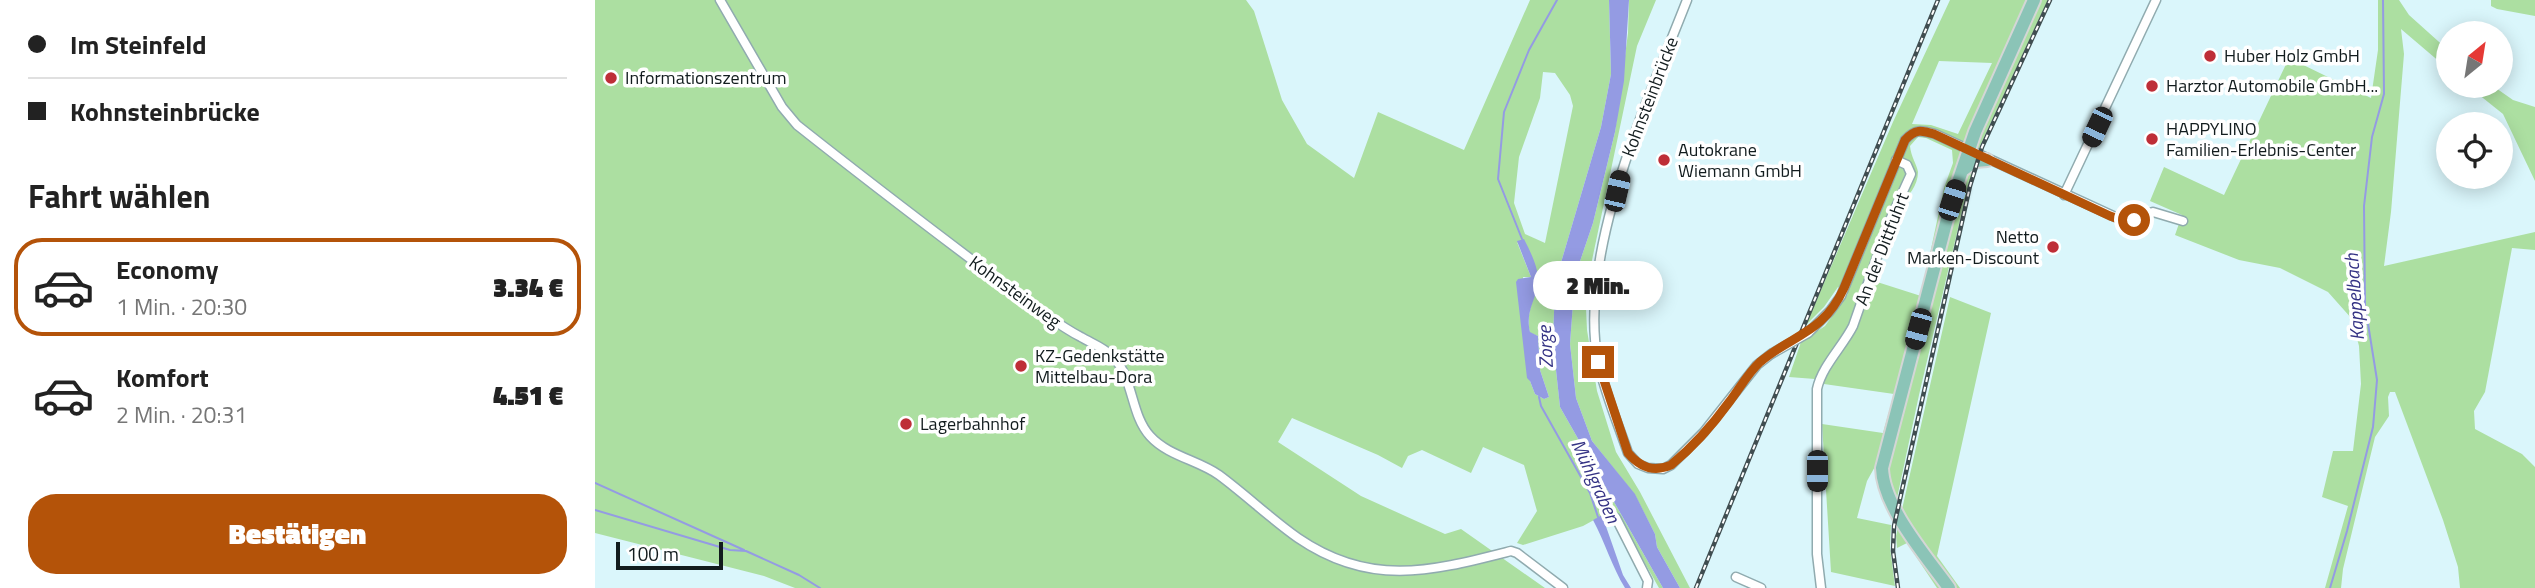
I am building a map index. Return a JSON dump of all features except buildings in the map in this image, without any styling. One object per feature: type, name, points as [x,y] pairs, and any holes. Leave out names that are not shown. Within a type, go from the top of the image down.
[{"type":"main road","points":[[1949,588],[1897,513],[1885,491],[1882,468],[1937,254],[1968,151],[2034,0]]},
{"type":"main road","points":[[1961,173],[1975,160],[1987,160]]},
{"type":"street","name":"Kohnsteinweg","points":[[720,0],[782,107],[797,125],[1058,324],[1113,356],[1125,375],[1137,414],[1146,430],[1162,446],[1217,474],[1297,537],[1345,562],[1371,569],[1412,571],[1449,568],[1511,551],[1563,588]]},
{"type":"street","name":"Kohnsteinbrücke","points":[[1687,0],[1622,171],[1595,287],[1598,362],[1628,453],[1638,464],[1656,469],[1671,465],[1720,413],[1757,365],[1808,333],[1837,302],[1896,160],[1905,140],[1912,132],[1919,130],[1968,151]]},
{"type":"street","points":[[2064,195],[2156,0]]},
{"type":"street","points":[[1968,151],[2124,221],[2153,212],[2183,221]]},
{"type":"street","name":"An der Dittfuhrt","points":[[1821,588],[1817,554],[1817,388],[1819,378],[1853,326],[1890,220],[1911,174],[1907,165],[1896,160]]},
{"type":"street","points":[[1616,519],[1648,581],[1647,588]]},
{"type":"street","points":[[1736,577],[1761,588]]},
{"type":"green space","points":[[595,0],[1246,0],[1254,11],[1282,100],[1307,144],[1354,178],[1378,112],[1464,150],[1530,0],[1609,0],[1611,74],[1601,127],[1555,283],[1553,342],[1560,407],[1663,588],[1659,588],[1614,509],[1583,526],[1523,545],[1517,543],[1537,511],[1524,465],[1483,447],[1471,473],[1422,450],[1408,456],[1402,468],[1292,418],[1278,442],[1361,496],[1445,534],[1461,529],[1545,588],[795,588],[764,576],[595,533]],"holes":[[[1543,72],[1555,73],[1570,95],[1573,106],[1545,243],[1525,234],[1514,203],[1519,157],[1540,98]],[[1517,242],[1532,263],[1537,276],[1529,324],[1530,333],[1538,336],[1540,370],[1549,397],[1544,399],[1535,394],[1530,381],[1523,277],[1531,277]]]},
{"type":"green space","points":[[1629,0],[1656,0],[1637,46],[1591,265],[1586,308],[1587,330],[1597,391],[1616,452],[1690,588],[1680,588],[1657,547],[1655,534],[1635,495],[1592,441],[1576,398],[1570,344],[1575,276],[1593,223],[1615,132],[1628,33]]},
{"type":"green space","points":[[1950,0],[2048,0],[1979,148],[1919,395],[1893,517],[1877,482],[1877,463],[1867,481],[1857,518],[1891,525],[1890,548],[1895,586],[1831,572],[1822,424],[1883,433],[1894,394],[1824,384],[1815,379],[1789,377],[1801,342],[1825,326],[1848,294],[1838,287],[1824,307],[1806,325],[1893,122]],"holes":[[[1939,61],[1992,63],[1958,134],[1931,125],[1912,124]],[[1918,137],[1952,150],[1953,163],[1944,188],[1921,296],[1874,281],[1891,223],[1916,182],[1918,172],[1910,146]]]},
{"type":"green space","points":[[2378,0],[2399,0],[2409,15],[2436,39],[2436,59],[2401,29],[2404,54],[2384,266],[2535,232],[2535,250],[2512,248],[2485,392],[2474,411],[2475,429],[2522,454],[2535,467],[2535,588],[2460,588],[2458,567],[2443,520],[2395,392],[2390,392],[2389,416],[2375,437],[2343,569],[2341,588],[2325,588],[2348,506],[2322,497],[2333,451],[2353,451],[2361,384],[2359,346],[2352,319],[2328,292],[2280,268],[2239,260],[2175,235],[2182,215],[2150,201],[2164,167],[2224,195],[2289,58],[2371,98],[2378,50]]},
{"type":"green space","points":[[2491,0],[2535,0],[2535,16],[2497,9],[2491,6]]},
{"type":"green space","points":[[2483,98],[2510,98],[2535,107],[2535,181],[2513,135],[2513,112],[2500,112]]},
{"type":"green space","points":[[1950,297],[1991,313],[1937,556],[1960,588],[1937,588],[1907,543],[1897,548],[1896,536]]},
{"type":"water","points":[[1609,0],[1629,0],[1624,81],[1593,223],[1575,276],[1570,344],[1576,398],[1592,441],[1635,494],[1655,534],[1657,547],[1680,588],[1663,588],[1560,407],[1553,342],[1555,283],[1601,127],[1611,74]]},
{"type":"water","points":[[1524,239],[1534,260],[1538,277],[1529,325],[1530,332],[1538,336],[1540,370],[1549,397],[1544,399],[1535,394],[1527,378],[1516,282],[1518,279],[1531,277],[1517,241]]},
{"type":"water","points":[[1602,515],[1623,575],[1631,588],[1625,588],[1620,580],[1593,520]]},
{"type":"waterway","name":"Mühlgraben","points":[[1522,239],[1498,179],[1504,112],[1529,50],[1557,0]]},
{"type":"waterway","name":"Kappelbach","points":[[2330,588],[2373,427],[2377,380],[2365,305],[2364,206],[2372,137],[2384,94],[2383,0]]},
{"type":"waterway","name":"Mühlgraben","points":[[1539,397],[1541,406],[1590,493],[1598,517]]},
{"type":"waterway","points":[[595,483],[744,550]]},
{"type":"waterway","points":[[595,510],[730,550],[746,551],[799,575],[820,588]]},
{"type":"railway","points":[[1696,588],[1938,0]]},
{"type":"railway","points":[[1898,588],[1893,551],[1894,526],[1970,186],[1982,147],[2050,0]]},
{"type":"place","name":"Huber Holz GmbH","points":[[2210,56]]},
{"type":"place","name":"Informationszentrum","points":[[611,78]]},
{"type":"place","name":"Harztor Automobile GmbH...","points":[[2152,86]]},
{"type":"place","name":"HAPPYLINO Familien-Erlebnis-Center","points":[[2152,139]]},
{"type":"place","name":"Autokrane Wiemann GmbH","points":[[1664,160]]},
{"type":"place","name":"Netto Marken-Discount","points":[[2053,247]]},
{"type":"place","name":"KZ-Gedenkstätte Mittelbau-Dora","points":[[1021,366]]},
{"type":"place","name":"Lagerbahnhof","points":[[906,424]]},
{"type":"route","points":[[1598,362],[1628,453],[1638,464],[1648,468],[1671,465],[1704,432],[1757,365],[1781,347],[1808,333],[1837,302],[1905,140],[1912,132],[1919,130],[1934,134],[2110,216],[2124,221],[2134,220]]},
{"type":"water label","name":"Zorge","points":[[1545,347]]}]
